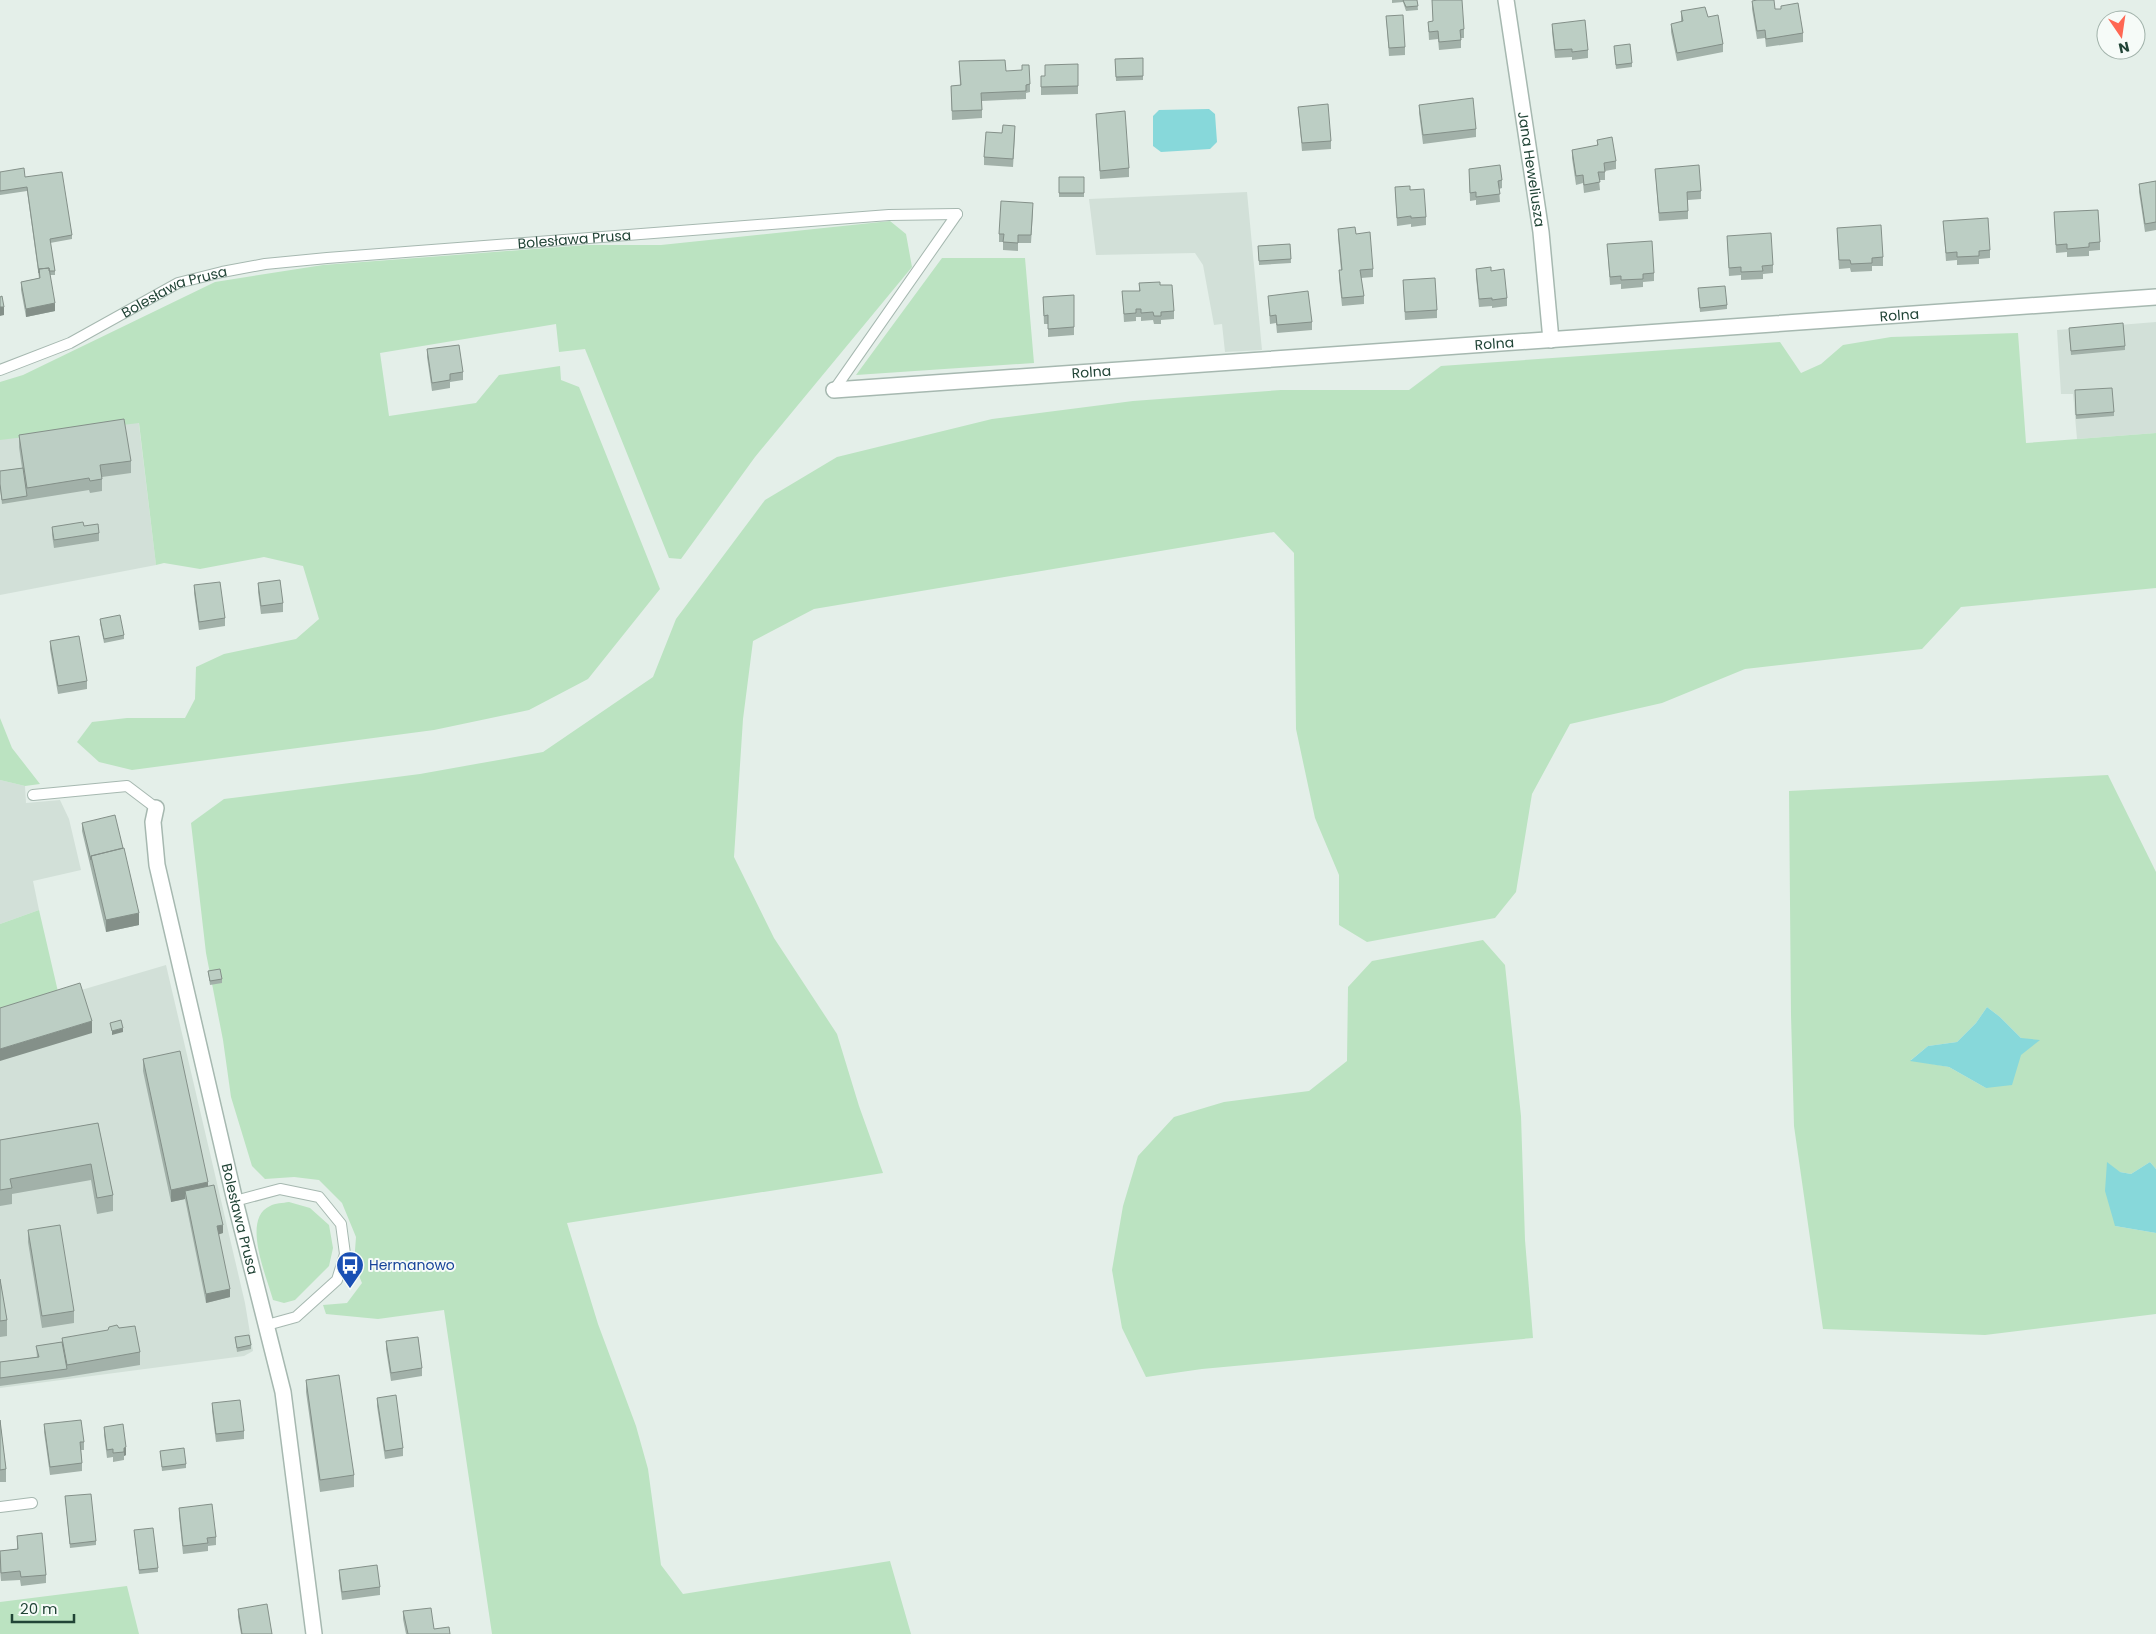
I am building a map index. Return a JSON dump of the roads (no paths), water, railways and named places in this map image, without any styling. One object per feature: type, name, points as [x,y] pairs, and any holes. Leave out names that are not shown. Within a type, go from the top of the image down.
[{"type":"street","name":"Jana Heweliusza","points":[[1506,0],[1541,232],[1551,340]]},
{"type":"street","name":"Rolna","points":[[834,390],[2156,297]]},
{"type":"street","name":"Bolesława Prusa","points":[[156,808],[153,822],[157,865],[235,1201],[268,1325],[283,1392],[314,1634]]},
{"type":"lane","name":"Bolesława Prusa","points":[[0,370],[70,343],[178,283],[265,264],[870,217],[957,214],[834,390]]},
{"type":"lane","points":[[33,795],[127,786],[156,808]]},
{"type":"lane","points":[[235,1201],[280,1189],[319,1197],[341,1224],[345,1254],[337,1280],[296,1317],[268,1325]]},
{"type":"lane","points":[[0,1507],[32,1503]]},
{"type":"water","points":[[1209,109],[1215,114],[1217,142],[1210,149],[1161,152],[1153,146],[1153,116],[1159,110]]},
{"type":"water","points":[[1987,1007],[2021,1038],[2040,1040],[2021,1055],[2012,1085],[1986,1088],[1949,1067],[1910,1061],[1928,1046],[1957,1042],[1976,1023]]},
{"type":"water","points":[[2107,1162],[2120,1172],[2131,1174],[2150,1162],[2156,1169],[2156,1233],[2115,1226],[2105,1191]]},
{"type":"place","name":"Hermanowo","points":[[350,1289]]}]
